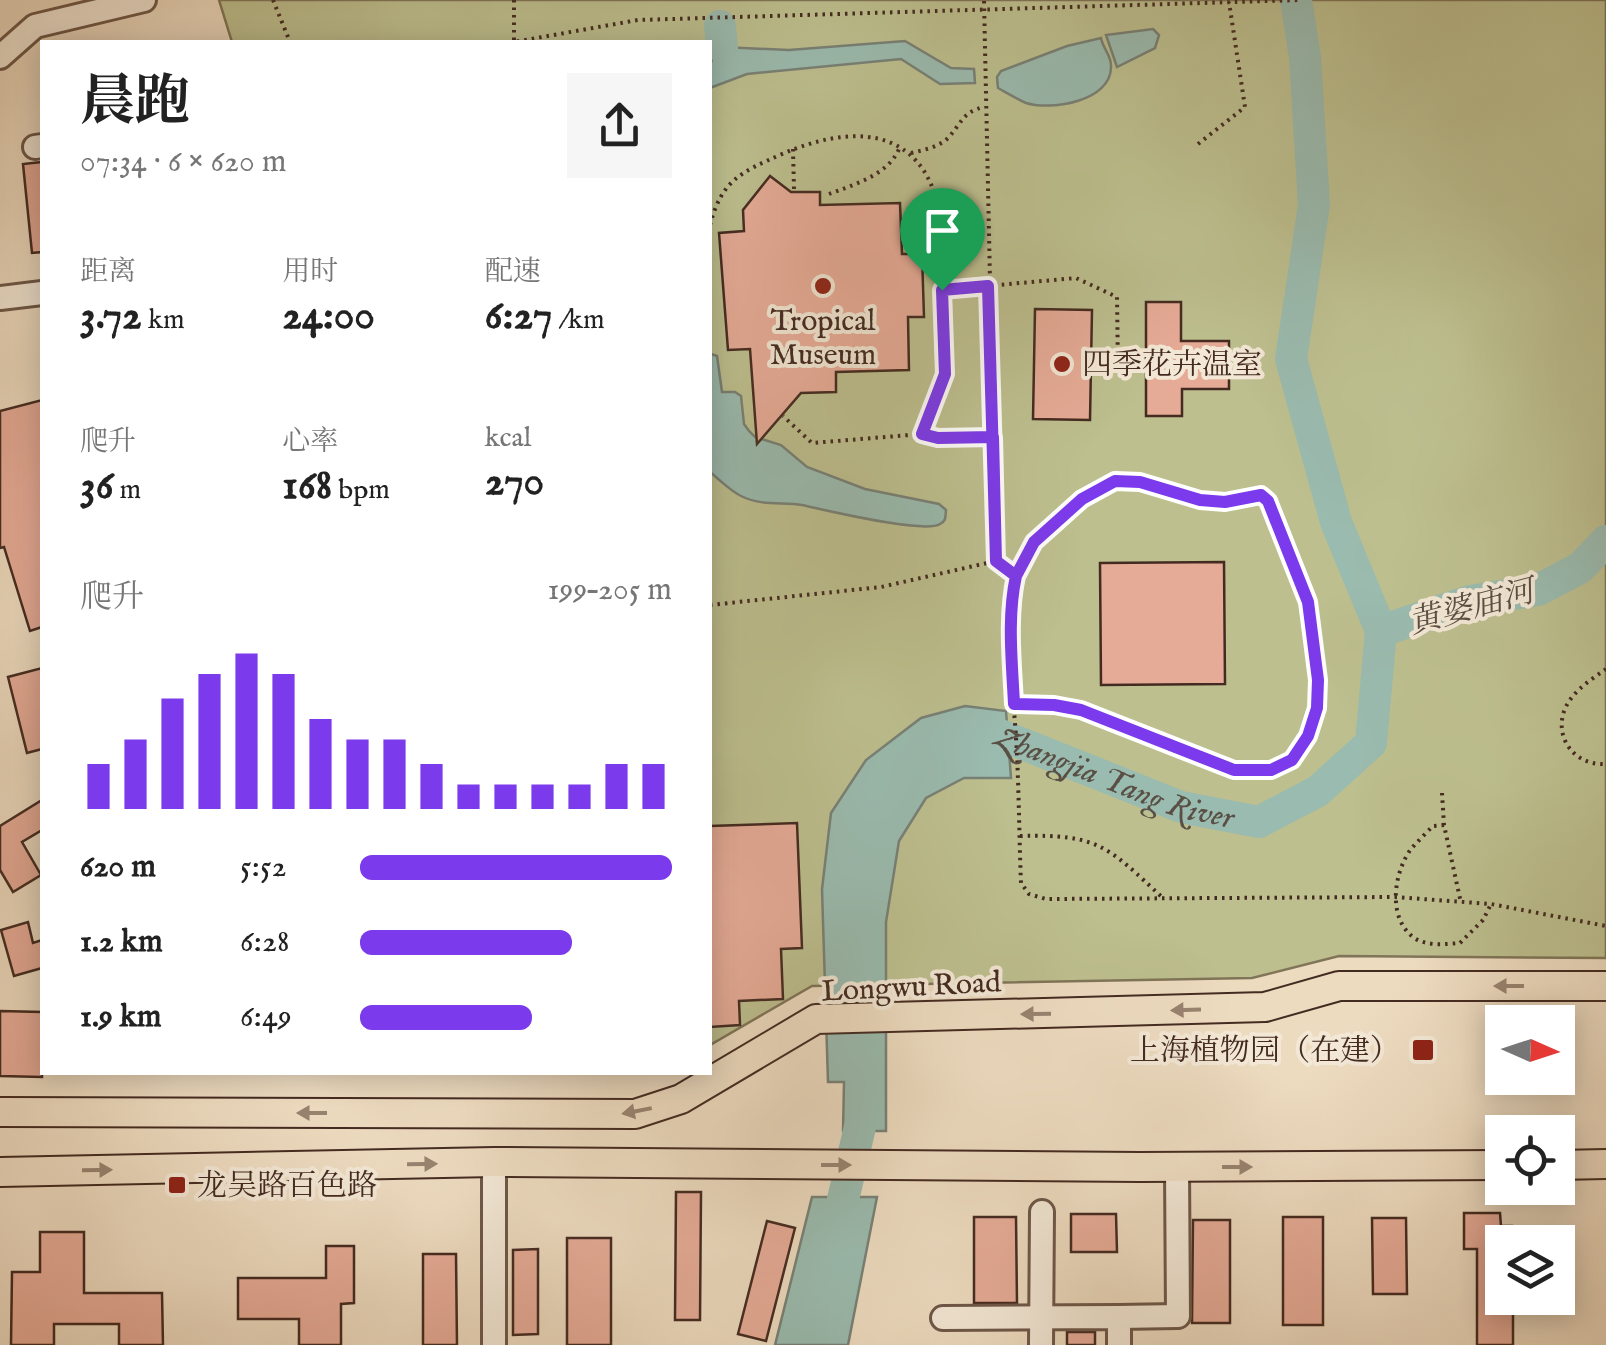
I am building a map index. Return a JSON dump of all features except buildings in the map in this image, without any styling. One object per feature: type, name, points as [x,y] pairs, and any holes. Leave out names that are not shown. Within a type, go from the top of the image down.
[{"type":"main road","name":"Longwu Road","points":[[0,1112],[635,1114],[681,1099],[816,1019],[1265,1007],[1338,986],[1606,986]]},
{"type":"main road","points":[[0,1172],[494,1162],[1485,1165]]},
{"type":"main road","points":[[1575,1165],[1606,1164]]},
{"type":"street","points":[[0,57],[35,26],[144,0]]},
{"type":"street","points":[[0,298],[40,293]]},
{"type":"street","points":[[494,1162],[494,1345]]},
{"type":"street","points":[[943,1318],[1178,1316],[1176,1167]]},
{"type":"street","points":[[1041,1345],[1042,1212]]},
{"type":"street","points":[[1119,1317],[1119,1345]]},
{"type":"path","points":[[273,0],[289,40]]},
{"type":"path","points":[[514,0],[514,40]]},
{"type":"path","points":[[984,0],[996,561]]},
{"type":"path","points":[[525,40],[638,20],[1301,0]]},
{"type":"path","points":[[1198,144],[1245,108],[1229,2]]},
{"type":"path","points":[[911,154],[948,139],[963,115],[986,107]]},
{"type":"path","points":[[712,217],[716,202],[740,173],[828,136],[867,135],[911,154],[933,183],[936,196],[942,290],[945,374],[922,434]]},
{"type":"path","points":[[829,194],[882,170],[899,148]]},
{"type":"path","points":[[793,150],[794,189]]},
{"type":"path","points":[[942,290],[1076,278],[1118,297],[1118,370]]},
{"type":"path","points":[[784,416],[812,443],[922,434],[938,438],[993,437]]},
{"type":"path","points":[[1014,707],[1054,705],[1081,710],[1234,770],[1271,770],[1292,760],[1308,736],[1317,708],[1318,680],[1308,602],[1268,501],[1261,495],[1225,502],[1200,500],[1140,482],[1115,481],[1082,499],[1034,542],[1016,576],[1012,595],[1011,624],[1014,707],[1019,788],[1021,883],[1030,894],[1046,899],[1395,897],[1491,904],[1606,926]]},
{"type":"path","points":[[712,605],[882,587],[996,561],[1016,576]]},
{"type":"path","points":[[1606,669],[1572,696],[1564,712],[1561,733],[1567,747],[1580,760],[1606,764]]},
{"type":"path","points":[[1442,793],[1444,826],[1461,903]]},
{"type":"path","points":[[1444,826],[1433,826],[1409,852],[1395,897],[1400,919],[1414,938],[1435,944],[1460,943],[1483,920],[1491,904]]},
{"type":"path","points":[[1019,836],[1062,835],[1101,846],[1118,856],[1164,899]]},
{"type":"green space","points":[[219,0],[1606,0],[1606,958],[1339,956],[1252,978],[812,986],[712,1044],[712,40],[231,40]]},
{"type":"water","points":[[1153,29],[1159,35],[1155,48],[1117,67],[1106,35]]},
{"type":"water","points":[[1101,38],[1111,67],[1108,79],[1091,95],[1050,106],[1026,103],[998,88],[1001,71],[1067,46]]},
{"type":"water","points":[[905,41],[951,68],[974,69],[975,83],[940,84],[901,59],[747,74],[712,87],[712,60],[722,47],[789,50]]},
{"type":"water","points":[[712,354],[717,356],[722,392],[741,396],[744,424],[755,437],[781,445],[807,467],[865,489],[939,504],[946,510],[940,524],[915,526],[802,505],[756,501],[732,491],[712,474]]},
{"type":"water","points":[[965,706],[1006,711],[1011,778],[964,778],[926,798],[899,841],[886,922],[886,1131],[843,1131],[844,1082],[828,1082],[822,889],[831,813],[866,760],[921,718]]},
{"type":"water","points":[[812,1197],[877,1197],[848,1345],[775,1345]]},
{"type":"waterway","name":"Zhangjia Tang River","points":[[965,745],[998,734],[1181,807],[1259,822],[1318,791],[1371,743],[1381,631],[1336,522],[1291,359],[1314,205],[1305,57],[1296,0]]},
{"type":"waterway","points":[[720,26],[722,47]]},
{"type":"waterway","name":"黄婆庙河","points":[[1381,631],[1470,601],[1538,590],[1580,568],[1606,541]]},
{"type":"waterway","name":"Zhangjia Tang River","points":[[834,1238],[863,1114],[864,1090]]},
{"type":"place","name":"Tropical Museum","points":[[823,286]]},
{"type":"place","name":"四季花卉温室","points":[[1062,364]]},
{"type":"place","name":"上海植物园（在建）","points":[[1423,1050]]},
{"type":"place","name":"龙吴路百色路","points":[[177,1185]]},
{"type":"route","points":[[942,290],[945,374],[922,434],[938,438],[993,437],[996,561],[1016,576],[1034,542],[1082,499],[1115,481],[1140,482],[1200,500],[1225,502],[1261,495],[1268,501],[1308,602],[1318,680],[1317,708],[1308,736],[1292,760],[1271,770],[1234,770],[1081,710],[1014,704],[1011,624],[1016,576],[996,561],[993,437],[988,286],[942,290]]}]
